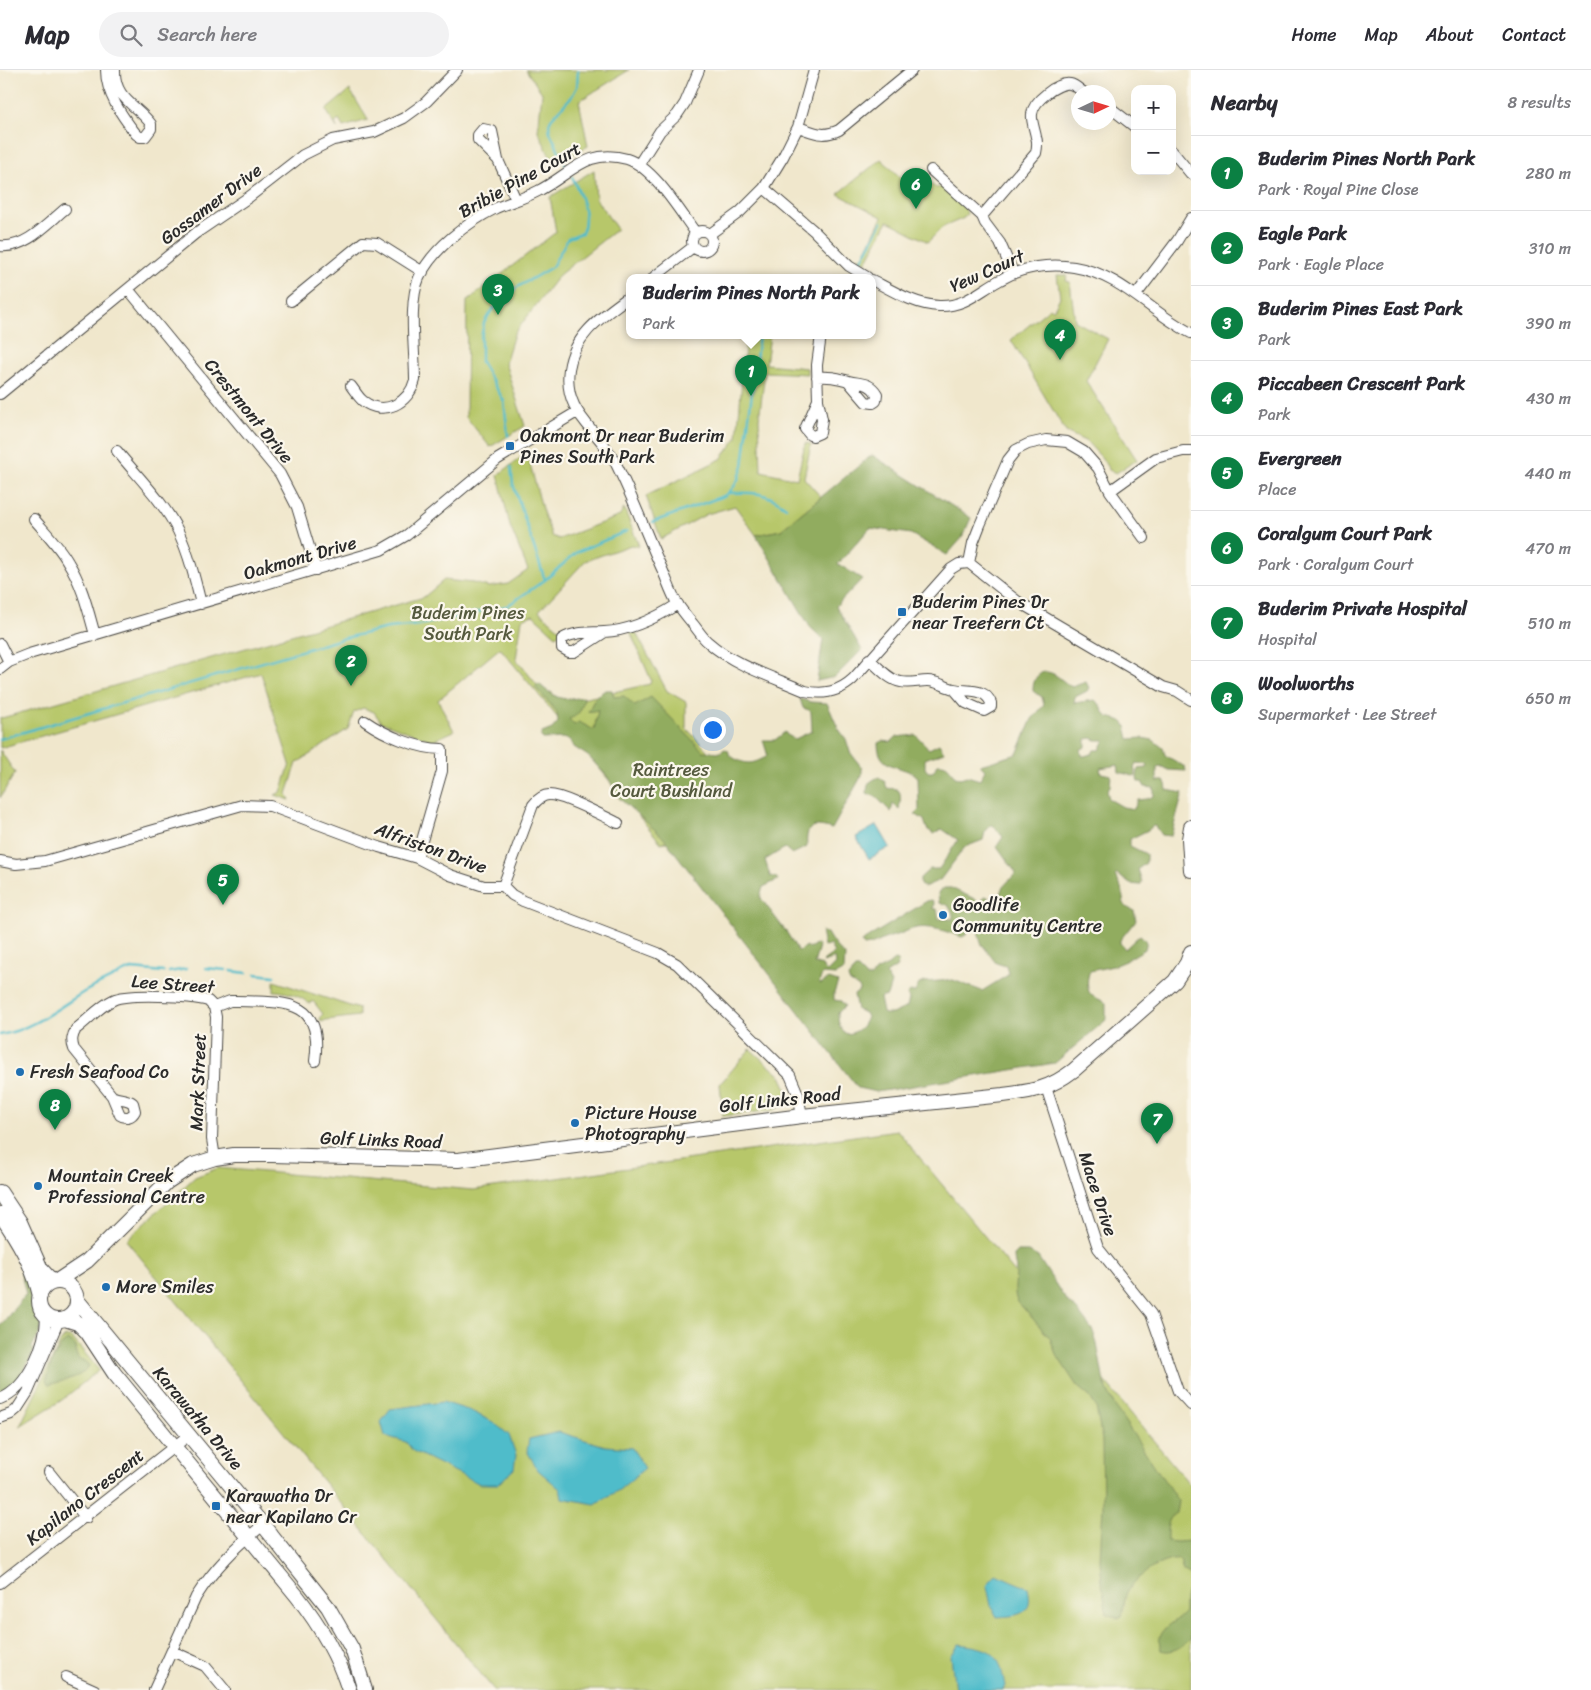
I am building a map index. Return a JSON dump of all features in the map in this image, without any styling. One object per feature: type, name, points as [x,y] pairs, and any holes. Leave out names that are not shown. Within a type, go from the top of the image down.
[{"type":"main road","points":[[1191,827],[1189,839],[1191,870]]},
{"type":"main road","name":"Golf Links Road","points":[[55,1282],[87,1261],[167,1182],[193,1165],[215,1158],[234,1155],[272,1155],[458,1160],[802,1116],[1003,1095],[1046,1087],[1074,1070],[1175,982],[1187,963],[1191,952]]},
{"type":"main road","points":[[0,1192],[20,1222],[41,1269],[55,1282]]},
{"type":"main road","points":[[0,1214],[29,1260],[40,1296],[40,1307],[57,1318],[74,1312],[76,1295],[64,1282],[55,1282],[45,1287],[40,1296]]},
{"type":"main road","name":"Golf Links Road","points":[[76,1295],[87,1261]]},
{"type":"main road","name":"Karawatha Drive","points":[[76,1295],[264,1525],[328,1607],[356,1658],[365,1690]]},
{"type":"main road","name":"Karawatha Drive","points":[[57,1318],[78,1323],[87,1332],[114,1373],[311,1614],[338,1662],[349,1690]]},
{"type":"street","points":[[106,70],[112,98],[136,134],[144,137],[151,129],[151,124],[122,95],[115,80],[115,70]]},
{"type":"street","name":"Gossamer Drive","points":[[0,394],[196,233],[249,197],[303,155],[333,140],[374,132],[404,118],[426,102],[457,70]]},
{"type":"street","points":[[639,164],[660,131],[677,115],[686,103],[699,70]]},
{"type":"street","points":[[710,234],[740,212],[764,188],[783,158],[798,127],[814,70]]},
{"type":"street","points":[[798,127],[822,135],[830,134],[838,130],[912,70]]},
{"type":"street","points":[[982,216],[1036,153],[1037,140],[1032,113],[1034,106],[1052,89],[1069,84],[1072,85]]},
{"type":"street","points":[[1116,112],[1131,123]]},
{"type":"street","name":"Bribie Pine Court","points":[[351,386],[363,401],[370,405],[382,408],[400,403],[410,393],[415,380],[414,298],[423,272],[445,245],[460,231],[486,214],[546,186],[577,165],[592,158],[616,156],[639,164],[651,174],[696,232]]},
{"type":"street","points":[[1176,156],[1191,174]]},
{"type":"street","points":[[498,160],[516,200]]},
{"type":"street","points":[[931,170],[982,216],[982,220],[1000,242],[1013,274]]},
{"type":"street","points":[[764,188],[814,231],[855,274]]},
{"type":"street","points":[[0,246],[7,247],[26,241],[65,209]]},
{"type":"street","points":[[1136,295],[1191,218]]},
{"type":"street","points":[[702,230],[710,234],[712,241],[708,249],[702,251],[693,247],[691,241],[696,232],[702,230]]},
{"type":"street","points":[[290,301],[363,242],[377,243],[423,272]]},
{"type":"street","points":[[658,274],[693,247]]},
{"type":"street","name":"Yew Court","points":[[876,282],[914,301],[944,306],[961,304],[999,280],[1013,274],[1038,267],[1059,265],[1074,267],[1101,274],[1136,295],[1191,334]]},
{"type":"street","name":"Crestmont Drive","points":[[128,289],[280,474],[297,507],[316,570]]},
{"type":"street","points":[[626,299],[587,330],[575,349],[570,363],[571,398],[577,412],[611,456],[629,490],[647,536],[678,604],[707,641],[731,659],[806,691],[818,694],[835,691],[846,686],[951,569],[959,564],[969,563],[1017,601],[1163,687],[1177,691],[1191,700]]},
{"type":"street","points":[[818,400],[817,356],[820,339]]},
{"type":"street","points":[[818,377],[835,376],[848,381]]},
{"type":"street","name":"Oakmont Drive","points":[[0,669],[9,662],[29,654],[368,555],[390,546],[498,459],[577,412]]},
{"type":"street","points":[[969,563],[973,543],[1008,460],[1016,450],[1028,444],[1046,440],[1067,442],[1084,452],[1098,468],[1110,491],[1144,538]]},
{"type":"street","points":[[117,451],[166,511],[177,529],[188,555],[201,604]]},
{"type":"street","points":[[1110,491],[1156,458],[1183,451],[1191,451]]},
{"type":"street","points":[[34,520],[62,552],[71,567],[81,590],[95,635]]},
{"type":"street","points":[[605,632],[630,627],[651,619],[678,604]]},
{"type":"street","points":[[0,644],[9,662]]},
{"type":"street","points":[[869,660],[898,682],[914,684],[929,681],[944,684],[954,689]]},
{"type":"street","points":[[1177,691],[1191,690]]},
{"type":"street","points":[[365,721],[379,731],[430,749],[442,749],[442,771],[417,858]]},
{"type":"street","points":[[503,886],[533,805],[539,798],[548,795],[561,797],[618,823]]},
{"type":"street","name":"Alfriston Drive","points":[[0,861],[26,864],[57,859],[102,844],[133,838],[154,829],[172,826],[242,805],[270,806],[379,847],[417,858],[458,878],[484,886],[503,886],[523,902],[658,953],[677,964],[790,1075],[798,1094],[802,1116]]},
{"type":"street","name":"Lee Street","points":[[112,1096],[74,1050],[71,1043],[76,1029],[111,1001],[124,996],[200,999],[208,1001],[214,1007],[234,1001],[281,1003],[297,1007],[308,1016],[314,1028],[317,1043],[315,1061]]},
{"type":"street","name":"Mark Street","points":[[214,1007],[216,1017],[212,1139],[215,1158]]},
{"type":"street","name":"Mace Drive","points":[[1046,1087],[1098,1248],[1151,1314],[1178,1391],[1191,1405]]},
{"type":"street","points":[[0,1399],[12,1392],[22,1382],[39,1354],[46,1329],[57,1318]]},
{"type":"street","points":[[0,1418],[11,1414],[17,1409],[28,1392],[57,1318]]},
{"type":"street","name":"Kapilano Crescent","points":[[0,1583],[86,1518],[189,1435]]},
{"type":"street","points":[[49,1472],[86,1518]]},
{"type":"street","points":[[154,1690],[196,1597],[204,1585],[216,1568],[264,1525]]},
{"type":"street","points":[[338,1662],[338,1656],[345,1650],[356,1658]]},
{"type":"street","points":[[172,1651],[205,1666],[225,1690]]},
{"type":"street","points":[[66,1677],[95,1690]]},
{"type":"green space","points":[[526,70],[629,70],[579,101],[588,146],[554,165],[538,131],[542,93]]},
{"type":"green space","points":[[350,90],[368,120],[343,127],[339,120],[335,123],[337,128],[326,110]]},
{"type":"green space","points":[[881,159],[915,191],[929,182],[936,188],[943,187],[965,208],[967,214],[964,218],[943,227],[928,242],[888,221],[866,262],[858,257],[863,256],[882,217],[838,194]]},
{"type":"green space","points":[[594,170],[596,199],[617,229],[559,275],[514,334],[505,363],[525,426],[490,447],[466,417],[467,301],[556,232],[550,197]]},
{"type":"green space","points":[[1057,275],[1067,275],[1066,281],[1070,282],[1075,321],[1108,339],[1086,381],[1137,460],[1116,473],[1109,470],[1102,458],[1087,442],[1066,432],[1011,340],[1050,308],[1054,309],[1060,297]]},
{"type":"green space","points":[[746,339],[769,339],[766,364],[807,368],[807,374],[765,372],[759,419],[761,471],[797,479],[805,443],[811,444],[804,478],[821,497],[781,530],[756,535],[735,506],[707,514],[661,539],[646,496],[721,459],[737,438]]},
{"type":"green space","points":[[527,453],[543,512],[552,536],[559,539],[620,516],[624,508],[639,546],[631,545],[585,561],[539,611],[562,631],[556,636],[533,615],[522,619],[516,659],[543,692],[551,692],[564,703],[650,684],[651,680],[630,631],[634,629],[667,691],[686,702],[686,728],[719,763],[766,772],[785,747],[819,736],[818,708],[822,707],[824,743],[781,817],[661,843],[500,648],[438,700],[454,731],[432,741],[381,722],[374,712],[363,708],[354,712],[348,729],[297,763],[287,794],[290,800],[275,795],[281,792],[290,764],[261,673],[0,748],[0,717],[2,718],[424,597],[444,580],[489,587],[508,584],[528,570],[510,526],[498,475]]},
{"type":"green space","points":[[872,455],[971,518],[962,538],[947,555],[911,534],[870,528],[838,564],[862,579],[836,606],[862,650],[835,677],[817,681],[823,639],[810,627],[756,535],[781,530]]},
{"type":"green space","name":"Raintrees Court Bushland","points":[[1043,672],[1052,673],[1072,687],[1086,682],[1089,688],[1075,697],[1074,703],[1095,700],[1107,717],[1124,723],[1129,739],[1142,738],[1153,740],[1163,748],[1165,755],[1185,767],[1186,771],[1169,770],[1160,766],[1157,768],[1157,781],[1164,781],[1167,790],[1183,793],[1171,836],[1161,835],[1153,826],[1130,839],[1130,846],[1146,854],[1146,863],[1138,869],[1142,882],[1140,885],[1130,884],[1117,874],[1115,876],[1122,889],[1124,904],[1134,911],[1136,920],[1120,940],[1120,943],[1125,949],[1140,935],[1146,941],[1146,947],[1125,961],[1113,966],[1090,971],[1088,990],[1091,995],[1106,1003],[1106,1020],[1055,1063],[876,1092],[858,1088],[662,836],[619,798],[607,776],[588,756],[574,747],[570,740],[563,738],[543,739],[541,737],[542,733],[552,729],[558,722],[557,712],[535,687],[539,684],[559,698],[584,697],[580,711],[576,716],[569,719],[574,725],[579,722],[594,730],[598,710],[588,712],[595,698],[605,690],[612,690],[614,697],[624,696],[635,706],[651,697],[703,751],[718,753],[725,749],[728,750],[730,756],[748,763],[766,757],[767,753],[763,740],[775,740],[785,732],[795,739],[812,731],[811,712],[803,708],[800,699],[827,703],[838,728],[846,739],[850,752],[862,768],[862,775],[832,829],[815,826],[807,834],[807,847],[792,854],[785,848],[765,860],[770,876],[778,880],[763,887],[760,897],[798,951],[807,946],[809,948],[817,944],[819,946],[814,964],[821,965],[827,972],[835,964],[834,958],[823,963],[824,960],[834,953],[830,945],[824,946],[821,932],[827,933],[845,955],[844,970],[835,975],[822,974],[819,983],[829,979],[838,982],[834,993],[834,1000],[841,1001],[845,1006],[838,1013],[838,1020],[841,1028],[847,1034],[860,1029],[867,1017],[865,1013],[857,1010],[854,995],[859,991],[859,988],[849,981],[848,977],[855,969],[858,969],[866,977],[871,977],[876,971],[894,960],[898,961],[897,967],[886,974],[891,983],[887,996],[880,998],[883,1013],[885,1014],[892,1014],[907,1007],[909,999],[907,995],[910,992],[915,992],[919,984],[924,982],[953,980],[982,991],[1008,975],[1006,966],[996,963],[981,943],[977,928],[971,924],[966,935],[962,937],[924,927],[912,929],[871,945],[864,946],[861,942],[927,901],[932,900],[934,903],[933,909],[937,909],[939,919],[953,919],[953,914],[948,905],[939,903],[938,893],[944,888],[951,888],[981,902],[985,896],[988,897],[989,905],[992,908],[997,905],[1002,888],[1016,873],[997,846],[1003,837],[992,824],[985,832],[983,840],[965,847],[940,880],[924,887],[920,885],[920,878],[930,869],[939,869],[958,840],[942,829],[934,834],[927,829],[924,820],[915,814],[919,810],[918,777],[887,763],[879,752],[878,743],[882,741],[891,742],[896,737],[916,735],[929,749],[939,744],[944,752],[925,759],[925,768],[928,772],[933,772],[938,764],[942,764],[949,768],[955,777],[967,776],[980,780],[985,770],[980,765],[1017,754],[1032,719],[1044,705],[1042,697],[1033,691],[1035,680]],"holes":[[[1086,739],[1105,740],[1100,750],[1094,750],[1092,754],[1082,756],[1081,749],[1086,747]],[[1136,763],[1148,765],[1147,768],[1138,769],[1137,777],[1138,782],[1142,782],[1145,787],[1154,788],[1154,796],[1138,800],[1134,809],[1123,807],[1109,799],[1107,791],[1110,786],[1111,775],[1101,773],[1100,768],[1118,765],[1119,772],[1133,776],[1136,775],[1134,768]]]},
{"type":"green space","points":[[0,750],[15,773],[0,798]]},
{"type":"green space","points":[[879,777],[885,782],[887,788],[896,789],[900,792],[899,809],[893,804],[891,812],[876,797],[867,793],[870,783]]},
{"type":"green space","points":[[274,981],[359,1009],[359,1016],[322,1022],[319,1018],[323,1014],[313,1001],[309,1004],[293,994],[274,991]]},
{"type":"green space","points":[[750,1049],[781,1076],[789,1093],[783,1105],[774,1110],[723,1116],[720,1084]]},
{"type":"green space","points":[[897,1130],[1191,1486],[1191,1690],[494,1690],[126,1240],[195,1177],[218,1168],[473,1190]]},
{"type":"green space","points":[[1018,1252],[1029,1252],[1038,1257],[1062,1294],[1093,1331],[1104,1383],[1115,1407],[1178,1501],[1176,1513],[1170,1519],[1168,1525],[1167,1541],[1191,1541],[1191,1576],[1183,1571],[1180,1560],[1166,1562],[1150,1569],[1136,1580],[1127,1592],[1122,1616],[1118,1618],[1107,1614],[1103,1592],[1100,1560],[1103,1507],[1102,1440],[1096,1407],[1090,1397],[1077,1386],[1056,1354],[1050,1338],[1017,1301],[1015,1294],[1016,1272],[1014,1256]]},
{"type":"green space","points":[[23,1272],[29,1280],[33,1310],[40,1321],[41,1328],[32,1347],[34,1352],[21,1376],[12,1387],[0,1392],[0,1326],[26,1294],[21,1274]]},
{"type":"green space","points":[[65,1337],[74,1340],[99,1370],[62,1400],[20,1426],[61,1341]]},
{"type":"green space","points":[[67,1340],[74,1344],[79,1360],[83,1360],[89,1365],[78,1376],[49,1385],[46,1381],[52,1364],[60,1348]]},
{"type":"green space","points":[[1191,1589],[1191,1639],[1173,1650],[1161,1650],[1160,1637],[1166,1628],[1185,1612],[1186,1596]]},
{"type":"water","points":[[877,825],[890,847],[869,859],[856,837]]},
{"type":"water","points":[[443,1402],[471,1411],[493,1422],[509,1435],[516,1455],[514,1469],[498,1484],[480,1484],[413,1451],[406,1442],[385,1436],[381,1422],[390,1409]]},
{"type":"water","points":[[559,1432],[605,1446],[632,1448],[645,1468],[619,1490],[595,1504],[562,1498],[560,1489],[538,1470],[527,1451],[529,1439]]},
{"type":"water","points":[[995,1574],[1028,1587],[1029,1604],[1020,1614],[997,1617],[991,1606],[987,1586]]},
{"type":"water","points":[[959,1644],[980,1648],[993,1654],[1003,1675],[1005,1686],[1003,1690],[955,1690],[951,1656]]},
{"type":"waterway","points":[[566,166],[550,132],[549,124],[577,87],[578,70]]},
{"type":"waterway","points":[[508,436],[504,401],[481,362],[481,338],[484,323],[491,311],[516,288],[552,267],[568,238],[582,233],[585,219],[584,212],[581,197],[572,177]]},
{"type":"waterway","points":[[857,263],[862,259],[882,222]]},
{"type":"waterway","points":[[653,522],[726,495],[737,482],[743,466],[759,339]]},
{"type":"waterway","points":[[511,467],[513,484],[545,580]]},
{"type":"waterway","points":[[729,493],[759,494],[772,498],[786,507]]},
{"type":"waterway","points":[[0,739],[345,638],[388,628],[419,625],[507,606],[545,580],[577,552],[627,531]]},
{"type":"waterway","points":[[206,968],[226,970]]},
{"type":"waterway","points":[[0,1035],[33,1023],[84,992],[126,971],[132,969],[164,972]]},
{"type":"waterway","points":[[169,972],[186,969]]},
{"type":"waterway","points":[[231,971],[247,973]]},
{"type":"waterway","points":[[255,974],[274,976]]},
{"type":"place","name":"Coralgum Court Park","points":[[916,209]]},
{"type":"place","name":"Buderim Pines East Park","points":[[498,315]]},
{"type":"place","name":"Piccabeen Crescent Park","points":[[1060,360]]},
{"type":"place","name":"Buderim Pines North Park","points":[[751,396]]},
{"type":"place","name":"Oakmont Dr near Buderim Pines South Park","points":[[510,446]]},
{"type":"place","name":"Buderim Pines Dr near Treefern Ct","points":[[902,612]]},
{"type":"place","name":"Eagle Park","points":[[351,686]]},
{"type":"place","name":"Evergreen","points":[[223,905]]},
{"type":"place","name":"Goodlife Community Centre","points":[[943,915]]},
{"type":"place","name":"Fresh Seafood Co","points":[[20,1072]]},
{"type":"place","name":"Picture House Photography","points":[[575,1123]]},
{"type":"place","name":"Woolworths","points":[[55,1130]]},
{"type":"place","name":"Buderim Private Hospital","points":[[1157,1144]]},
{"type":"place","name":"Mountain Creek Professional Centre","points":[[38,1186]]},
{"type":"place","name":"More Smiles","points":[[106,1287]]},
{"type":"place","name":"Karawatha Dr near Kapilano Cr","points":[[216,1506]]},
{"type":"park label","name":"Buderim Pines South Park","points":[[468,623]]}]
